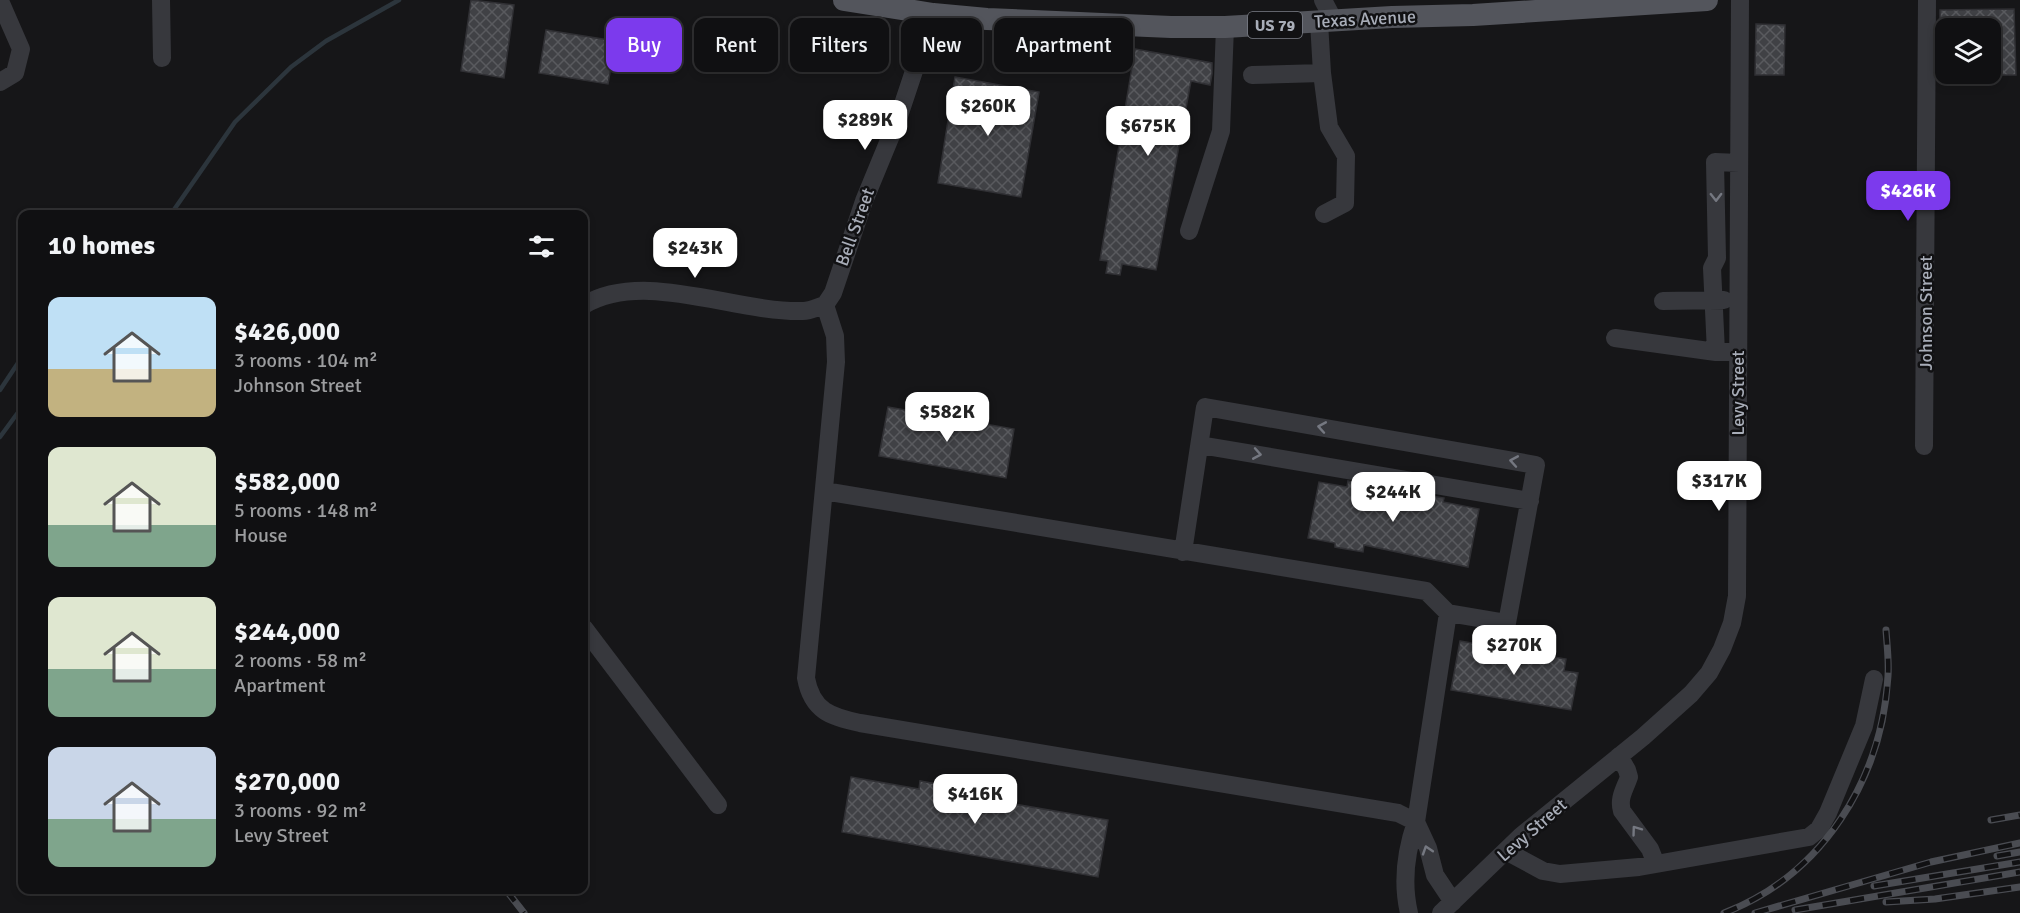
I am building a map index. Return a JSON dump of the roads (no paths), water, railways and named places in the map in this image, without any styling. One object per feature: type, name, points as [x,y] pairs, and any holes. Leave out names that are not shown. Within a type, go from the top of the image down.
[{"type":"main road","name":"Texas Avenue","points":[[844,0],[933,14],[987,19],[1171,27],[1225,27],[1325,14],[1392,17],[1498,6],[1707,0]]},
{"type":"street","points":[[161,0],[162,58]]},
{"type":"street","name":"Levy Street","points":[[1447,907],[1506,851],[1691,694],[1709,673],[1732,623],[1737,596],[1740,0]]},
{"type":"street","name":"Johnson Street","points":[[1924,446],[1927,0]]},
{"type":"street","points":[[0,1],[21,49],[15,73],[0,82]]},
{"type":"street","name":"Bell Street","points":[[825,305],[832,293],[864,201],[898,116],[933,14]]},
{"type":"street","points":[[1324,214],[1345,203],[1346,156],[1329,127],[1322,73],[1325,14]]},
{"type":"street","points":[[1189,231],[1221,131],[1225,27]]},
{"type":"street","points":[[1252,75],[1322,73]]},
{"type":"street","points":[[1716,352],[1712,300],[1712,268],[1717,258],[1715,162],[1739,163]]},
{"type":"street","points":[[588,303],[605,295],[630,290],[663,291],[736,305],[804,311],[825,305],[835,336],[836,362],[806,678],[808,692],[816,704],[825,711],[839,719],[860,723],[1398,813],[1416,822],[1428,848],[1447,907]]},
{"type":"street","points":[[1663,301],[1738,299]]},
{"type":"street","points":[[1615,338],[1716,352],[1738,352]]},
{"type":"street","points":[[824,491],[1183,552],[1426,591],[1448,613],[1507,623],[1536,465],[1205,407],[1183,552]]},
{"type":"street","points":[[1200,445],[1530,501]]},
{"type":"street","points":[[1409,913],[1405,895],[1408,845],[1416,822],[1448,613]]},
{"type":"street","points":[[588,633],[718,805]]},
{"type":"street","points":[[1506,851],[1543,871],[1560,874],[1656,864],[1809,837],[1819,829],[1864,726],[1874,679]]},
{"type":"street","points":[[1619,756],[1629,777],[1621,796],[1622,811],[1650,849],[1656,864]]},
{"type":"waterway","points":[[174,210],[235,122],[291,67],[326,41],[399,0]]},
{"type":"waterway","points":[[0,390],[18,363]]},
{"type":"waterway","points":[[0,437],[18,412]]},
{"type":"railway","points":[[1724,913],[1759,896],[1791,874],[1818,848],[1841,819],[1860,786],[1874,751],[1883,714],[1888,670],[1886,630]]},
{"type":"railway","points":[[1991,820],[2020,815]]},
{"type":"railway","points":[[1755,913],[1931,862],[2020,843]]},
{"type":"railway","points":[[1997,856],[2020,852]]},
{"type":"railway","points":[[1874,886],[2020,862]]},
{"type":"railway","points":[[1795,910],[2020,872]]},
{"type":"railway","points":[[1886,902],[1935,899],[2020,887]]},
{"type":"railway","points":[[509,894],[524,913]]}]
